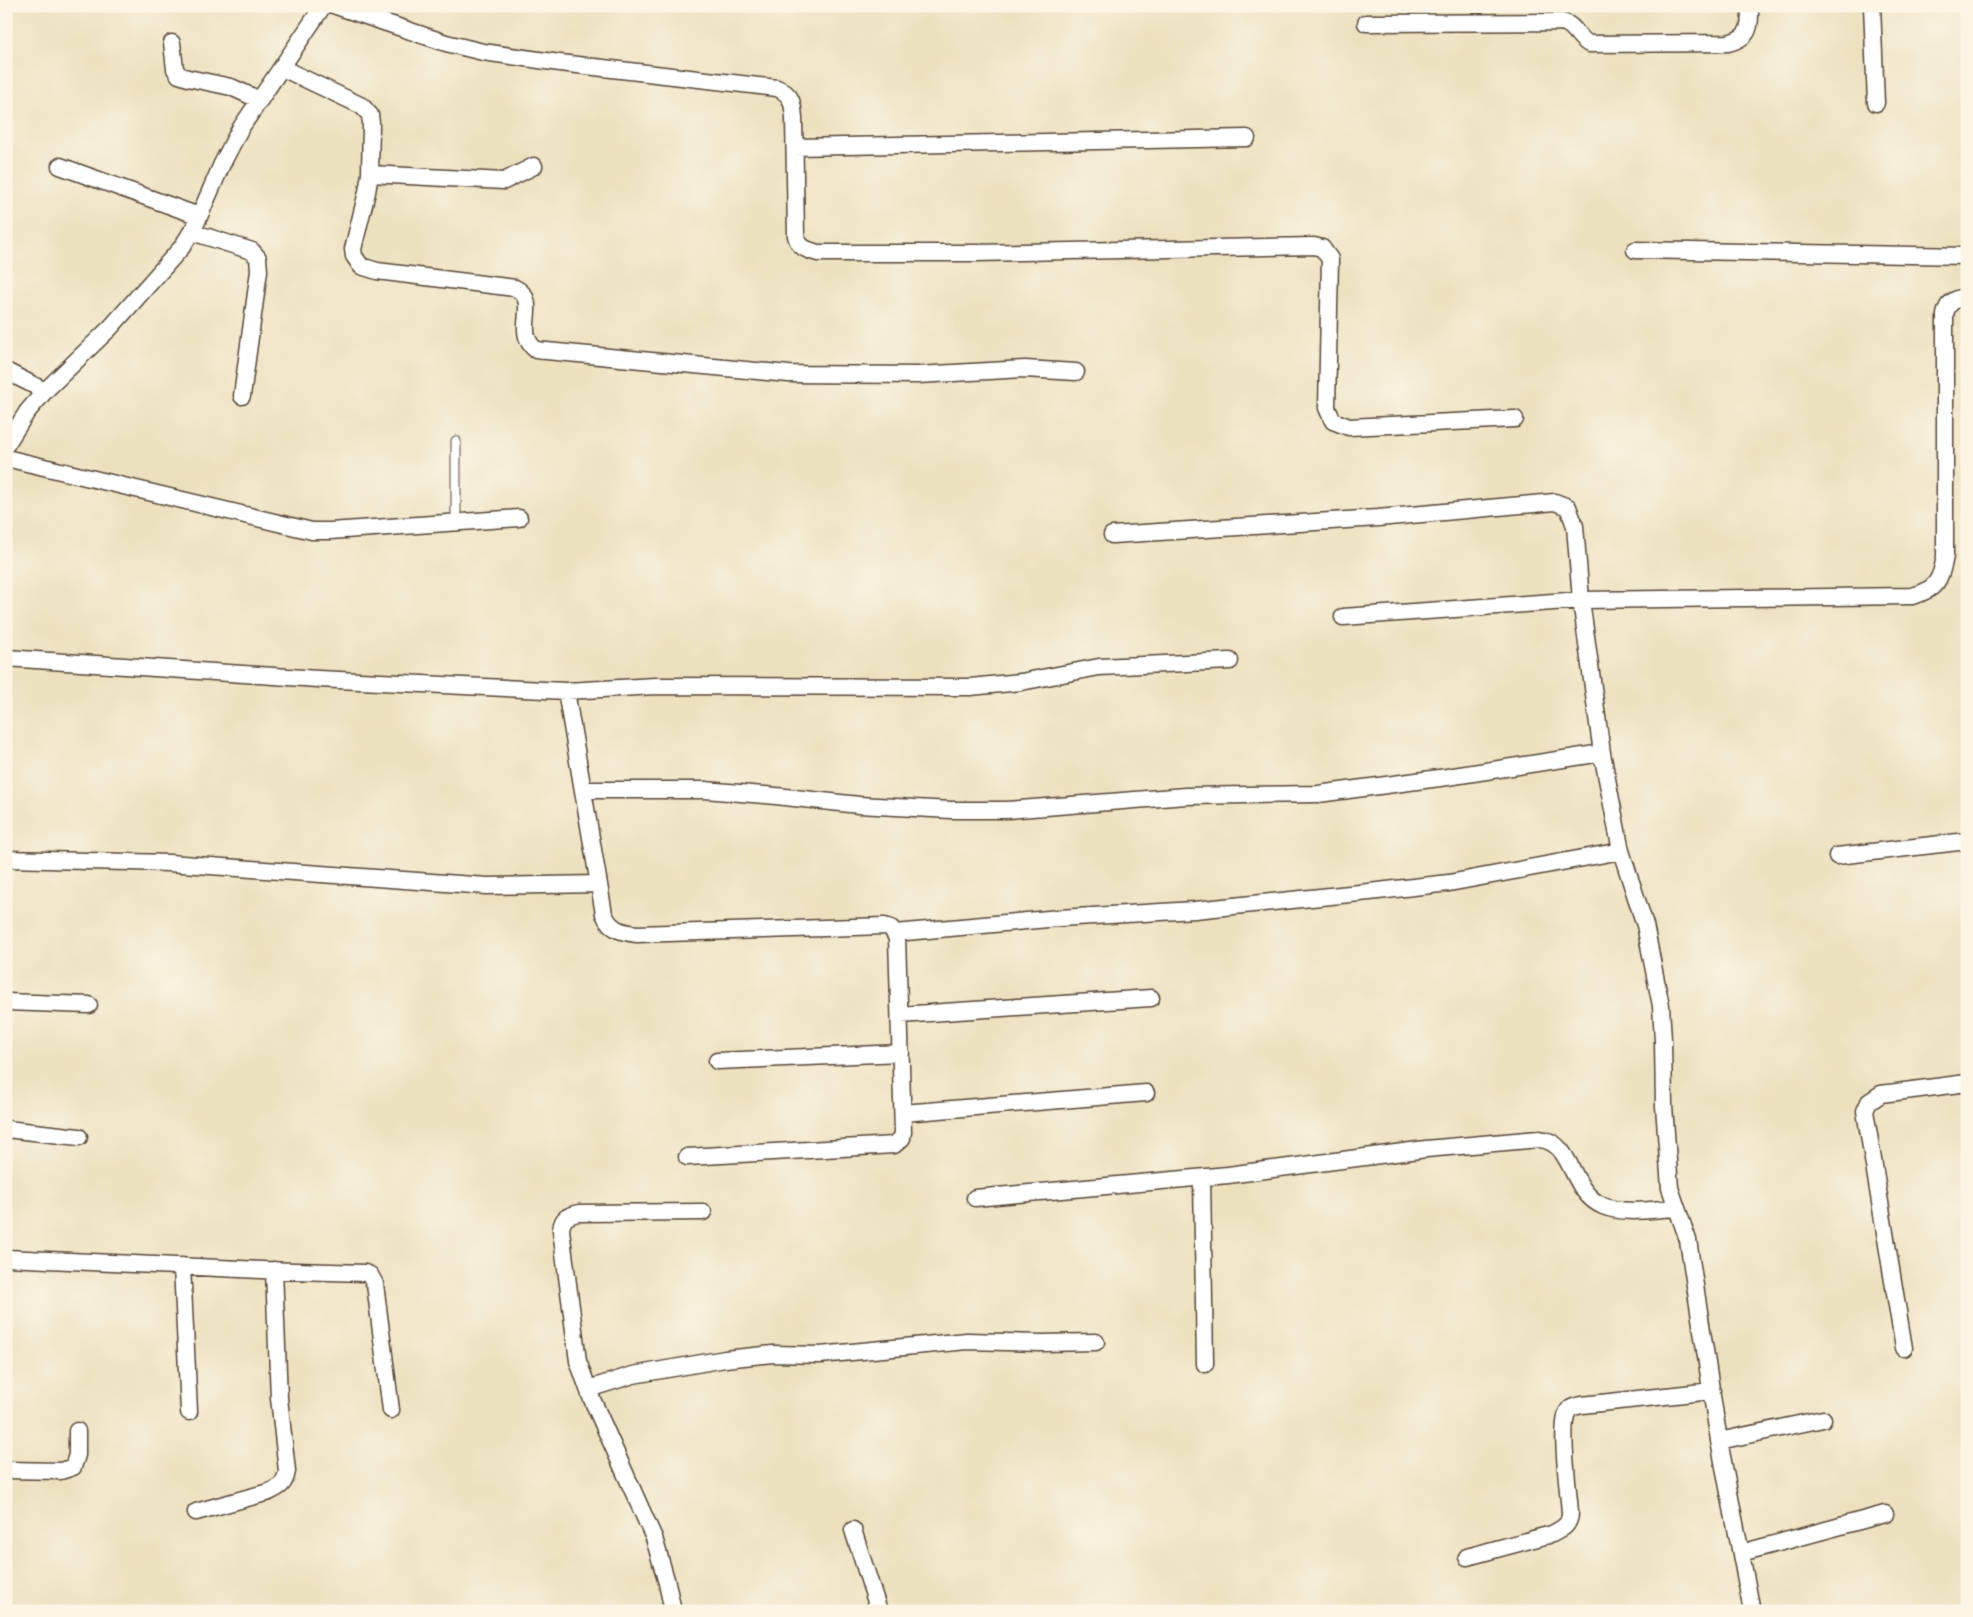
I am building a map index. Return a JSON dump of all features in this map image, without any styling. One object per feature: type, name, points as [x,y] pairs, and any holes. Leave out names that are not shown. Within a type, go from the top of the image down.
[{"type":"street","points":[[6,445],[27,412],[45,391],[111,327],[182,247],[200,216],[222,164],[240,129],[324,6]]},
{"type":"street","points":[[336,6],[446,43],[483,52],[560,63],[777,88],[785,91],[792,103],[795,147],[796,236],[798,243],[808,250],[818,253],[976,253],[1314,246],[1322,248],[1330,259],[1327,408],[1333,421],[1339,425],[1349,427],[1515,419]]},
{"type":"street","points":[[1366,23],[1561,22],[1570,24],[1581,38],[1590,44],[1728,43],[1738,40],[1748,30],[1750,6]]},
{"type":"street","points":[[1872,6],[1876,103]]},
{"type":"street","points":[[172,43],[175,69],[179,75],[232,87],[260,100]]},
{"type":"street","points":[[282,68],[367,110],[371,122],[370,174],[353,249],[356,260],[361,266],[377,271],[515,288],[526,296],[528,302],[525,333],[527,340],[536,350],[789,374],[918,375],[1025,370],[1076,372]]},
{"type":"street","points":[[795,147],[1247,138]]},
{"type":"street","points":[[60,166],[200,216]]},
{"type":"street","points":[[370,174],[504,181],[534,166]]},
{"type":"street","points":[[192,232],[252,251],[258,258],[259,271],[242,396]]},
{"type":"street","points":[[1635,250],[1967,256]]},
{"type":"street","points":[[1343,617],[1581,600],[1912,596],[1933,588],[1942,571],[1945,556],[1945,315],[1946,308],[1950,303],[1956,299],[1967,297]]},
{"type":"street","points":[[6,371],[45,391]]},
{"type":"street","points":[[6,458],[312,531],[330,532],[518,518]]},
{"type":"street","points":[[1112,534],[1378,518],[1555,502],[1568,507],[1572,515],[1577,544],[1581,600],[1602,753],[1621,851],[1645,925],[1660,1006],[1670,1188],[1688,1240],[1720,1441],[1752,1611]]},
{"type":"street","points":[[6,658],[318,678],[566,691],[656,686],[970,687],[1021,682],[1099,667],[1230,661]]},
{"type":"street","points":[[566,691],[604,914],[608,923],[614,929],[630,933],[885,926],[891,928],[895,933],[898,946],[903,1113],[902,1138],[894,1145],[687,1157]]},
{"type":"street","points":[[583,790],[705,790],[859,806],[951,810],[1007,810],[1186,796],[1318,794],[1447,777],[1602,753]]},
{"type":"street","points":[[1837,856],[1967,841]]},
{"type":"street","points":[[895,933],[1059,918],[1195,910],[1449,883],[1621,851]]},
{"type":"street","points":[[6,859],[169,863],[487,886],[599,884]]},
{"type":"street","points":[[900,1015],[1151,998]]},
{"type":"street","points":[[6,1002],[89,1005]]},
{"type":"street","points":[[718,1061],[901,1053]]},
{"type":"street","points":[[1904,1348],[1865,1110],[1872,1098],[1889,1092],[1967,1083]]},
{"type":"street","points":[[903,1113],[1146,1093]]},
{"type":"street","points":[[6,1129],[79,1136]]},
{"type":"street","points":[[975,1198],[1202,1178],[1426,1149],[1547,1139],[1556,1143],[1584,1192],[1602,1206],[1629,1210],[1676,1208]]},
{"type":"street","points":[[1202,1178],[1205,1364]]},
{"type":"street","points":[[674,1611],[654,1538],[588,1389],[578,1361],[561,1230],[562,1223],[566,1217],[579,1213],[703,1212]]},
{"type":"street","points":[[6,1258],[274,1270],[360,1271],[370,1275],[375,1284],[391,1410]]},
{"type":"street","points":[[182,1266],[189,1412]]},
{"type":"street","points":[[196,1512],[269,1492],[279,1488],[286,1481],[287,1471],[277,1366],[274,1270]]},
{"type":"street","points":[[588,1389],[633,1375],[725,1359],[773,1354],[820,1355],[967,1341],[1096,1342]]},
{"type":"street","points":[[1467,1557],[1552,1534],[1562,1530],[1568,1524],[1570,1513],[1564,1430],[1565,1420],[1570,1409],[1582,1404],[1712,1390]]},
{"type":"street","points":[[1720,1441],[1823,1419]]},
{"type":"street","points":[[6,1470],[61,1471],[73,1467],[78,1455],[77,1431]]},
{"type":"street","points":[[1741,1553],[1885,1514]]},
{"type":"street","points":[[854,1530],[879,1611]]},
{"type":"lane","points":[[456,441],[456,522]]}]
